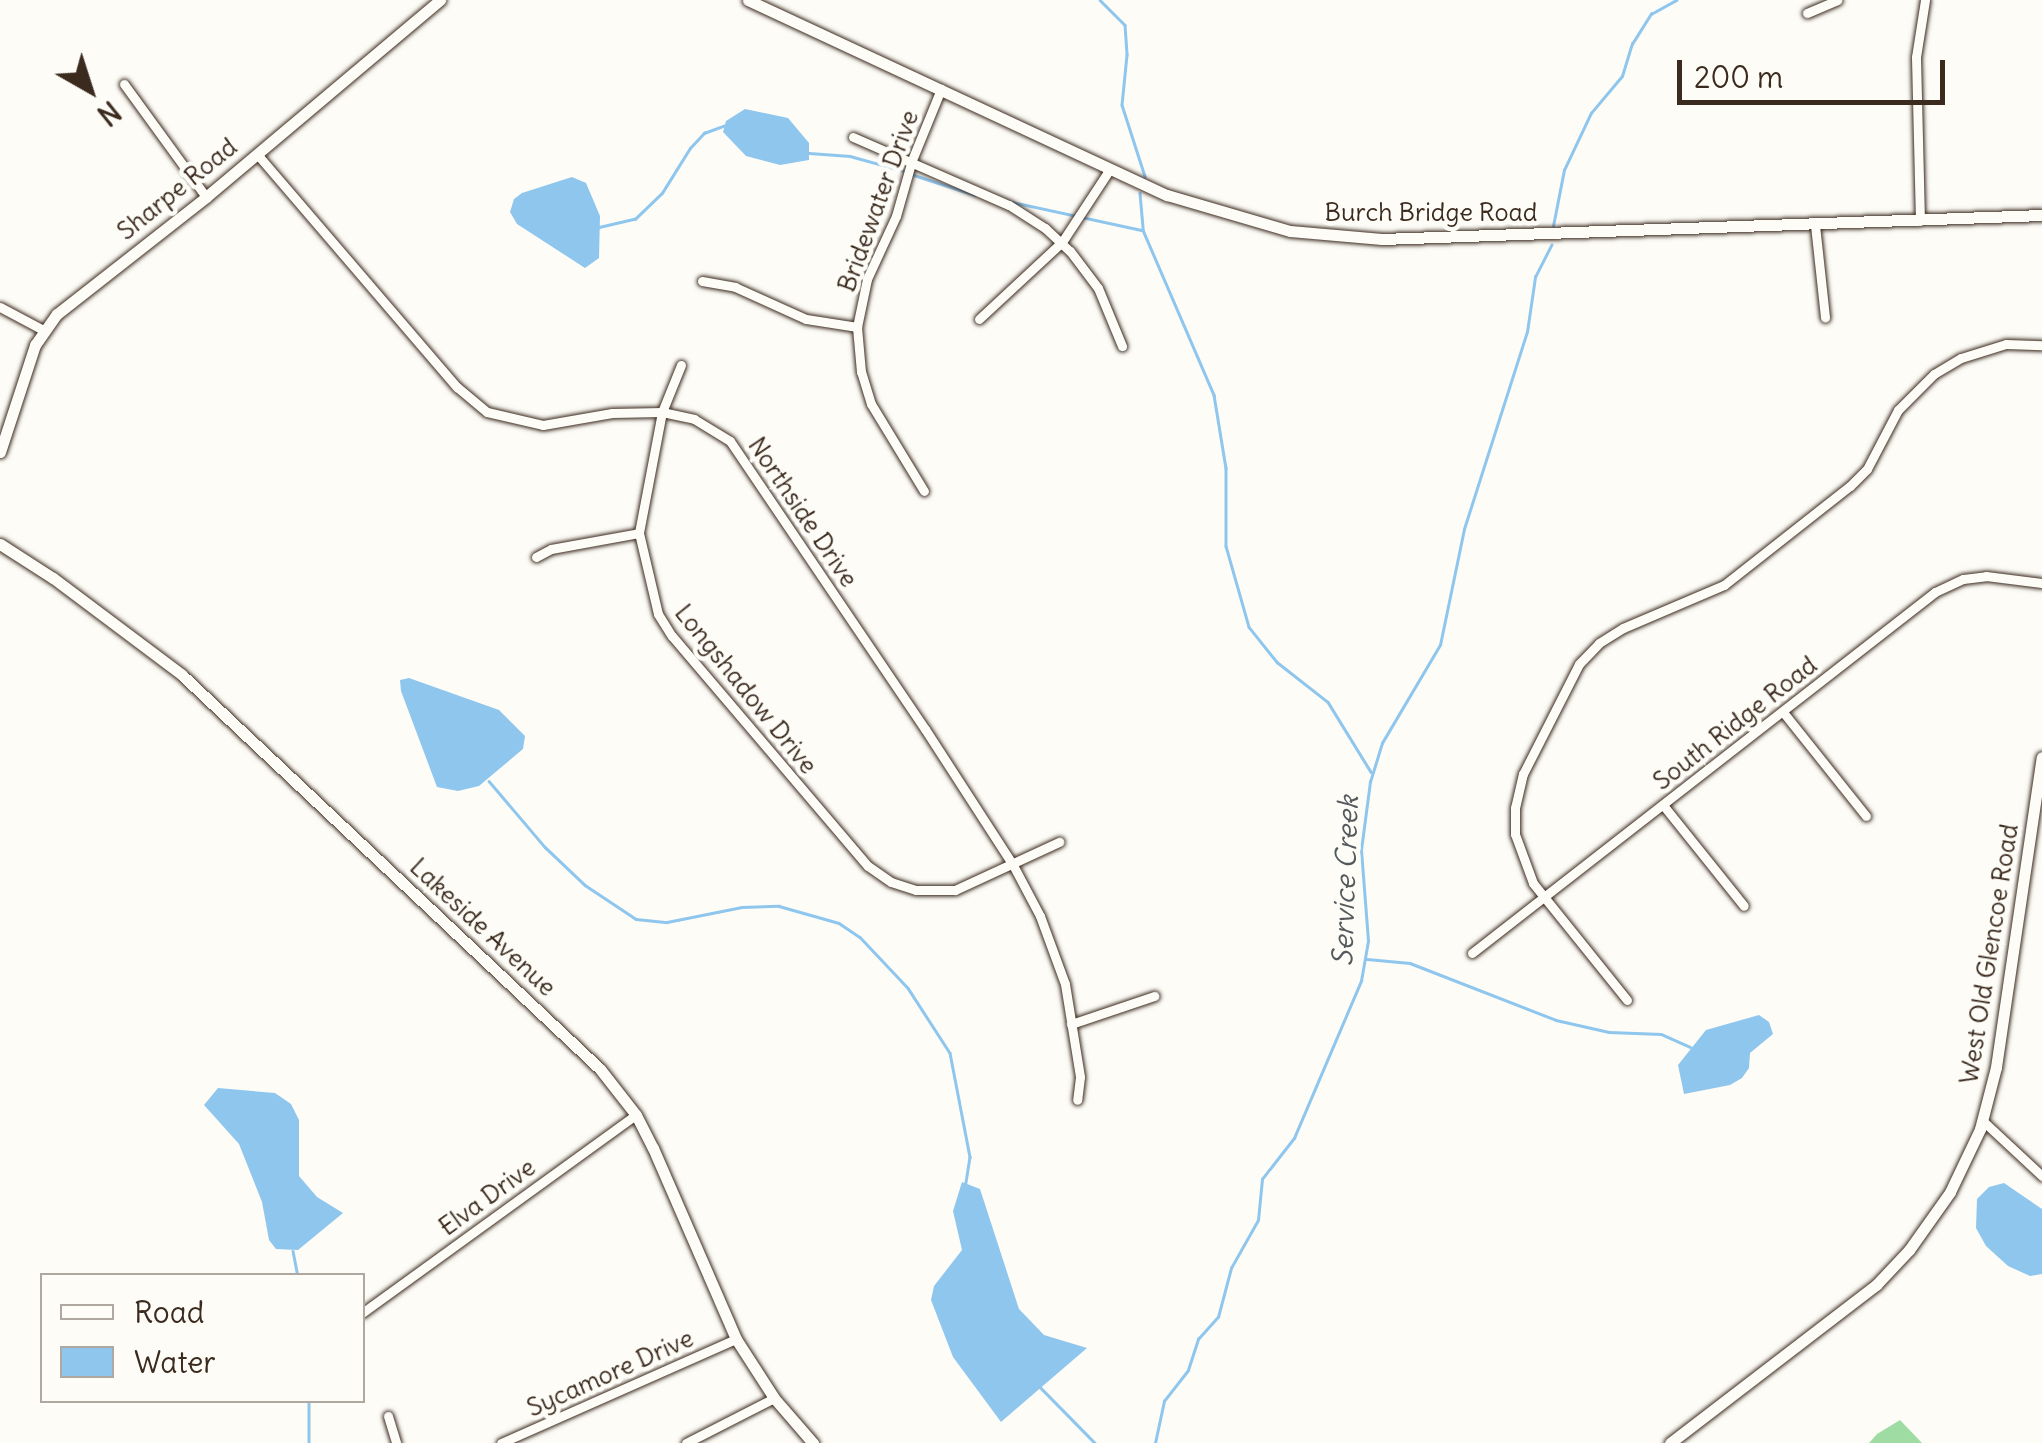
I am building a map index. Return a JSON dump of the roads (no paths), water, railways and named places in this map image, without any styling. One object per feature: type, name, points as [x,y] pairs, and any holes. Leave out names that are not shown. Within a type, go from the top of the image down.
[{"type":"street","name":"Sharpe Road","points":[[0,452],[26,368],[43,330],[74,298],[206,197],[440,0]]},
{"type":"street","name":"Burch Bridge Road","points":[[748,0],[1110,169],[1222,214],[1326,236],[1382,239],[2042,215]]},
{"type":"street","points":[[1807,12],[1837,0]]},
{"type":"street","points":[[1920,222],[1916,58],[1925,0]]},
{"type":"street","points":[[124,84],[206,197]]},
{"type":"street","name":"Bridewater Drive","points":[[924,491],[870,404],[861,372],[857,327],[868,279],[896,216],[912,160],[941,89]]},
{"type":"street","points":[[854,137],[1027,215],[1062,242],[1098,288],[1122,346]]},
{"type":"street","name":"Northside Drive","points":[[258,154],[457,388],[487,412],[543,425],[612,413],[662,412],[694,419],[730,442],[1013,865],[1050,940],[1065,984],[1080,1077],[1077,1100]]},
{"type":"street","points":[[979,319],[1062,242],[1110,169]]},
{"type":"street","points":[[1815,225],[1826,317]]},
{"type":"street","points":[[702,280],[735,288],[806,319],[857,327]]},
{"type":"street","points":[[0,306],[43,330]]},
{"type":"street","points":[[1627,1000],[1544,897],[1522,860],[1515,808],[1523,774],[1579,664],[1599,643],[1623,628],[1724,585],[1850,486],[1867,468],[1898,410],[1934,374],[1961,358],[2006,344],[2042,345]]},
{"type":"street","name":"Longshadow Drive","points":[[680,366],[662,412],[638,534],[658,614],[672,636],[868,866],[891,882],[916,890],[955,890],[1059,842]]},
{"type":"street","points":[[536,556],[551,549],[638,534]]},
{"type":"street","name":"Lakeside Avenue","points":[[0,544],[53,578],[182,675],[580,1048],[636,1115],[669,1179],[736,1339],[774,1398],[813,1443]]},
{"type":"street","name":"South Ridge Road","points":[[1472,953],[1949,584],[1986,576],[2042,583]]},
{"type":"street","points":[[1783,712],[1866,816]]},
{"type":"street","name":"West Old Glencoe Road","points":[[1670,1443],[1838,1316],[1899,1262],[1950,1192],[1982,1121],[1999,1054],[2042,757]]},
{"type":"street","points":[[1663,805],[1744,906]]},
{"type":"street","points":[[1071,1024],[1154,996]]},
{"type":"street","name":"Elva Drive","points":[[365,1311],[636,1115]]},
{"type":"street","points":[[1982,1121],[2042,1176]]},
{"type":"street","name":"Sycamore Drive","points":[[501,1443],[736,1339]]},
{"type":"street","points":[[686,1443],[774,1398]]},
{"type":"street","points":[[388,1416],[396,1443]]},
{"type":"water","points":[[745,109],[788,118],[809,143],[809,160],[780,165],[746,156],[723,132],[726,121]]},
{"type":"water","points":[[572,177],[586,183],[600,216],[599,258],[585,268],[517,224],[510,212],[514,199],[522,193]]},
{"type":"water","points":[[409,678],[499,710],[525,736],[523,749],[479,786],[458,791],[437,787],[401,691],[400,680]]},
{"type":"water","points":[[1759,1015],[1769,1022],[1773,1034],[1750,1053],[1749,1068],[1742,1078],[1730,1085],[1684,1094],[1678,1065],[1706,1030]]},
{"type":"water","points":[[218,1088],[275,1093],[291,1104],[299,1120],[299,1176],[317,1197],[343,1213],[298,1250],[276,1249],[269,1240],[262,1202],[239,1144],[204,1105]]},
{"type":"water","points":[[962,1182],[980,1189],[1019,1309],[1044,1335],[1087,1348],[1001,1422],[953,1357],[931,1300],[934,1286],[962,1250],[953,1211]]},
{"type":"water","points":[[2004,1183],[2042,1209],[2042,1274],[2030,1276],[2008,1266],[1986,1246],[1976,1228],[1977,1199],[1989,1187]]},
{"type":"waterway","points":[[1100,0],[1125,25],[1127,55],[1122,105],[1145,176]]},
{"type":"waterway","name":"Service Creek","points":[[1553,226],[1564,170],[1591,113],[1622,76],[1632,44],[1651,14],[1676,0]]},
{"type":"waterway","points":[[599,227],[635,219],[662,193],[704,133],[726,125]]},
{"type":"waterway","points":[[809,153],[850,156],[904,171]]},
{"type":"waterway","points":[[911,174],[975,195]]},
{"type":"waterway","points":[[1140,193],[1143,230],[1214,395],[1226,468],[1226,546],[1249,627],[1277,662],[1328,702],[1371,772]]},
{"type":"waterway","points":[[1012,202],[1141,230]]},
{"type":"waterway","name":"Service Creek","points":[[1155,1443],[1164,1401],[1188,1370],[1198,1339],[1218,1317],[1231,1268],[1258,1220],[1262,1179],[1294,1138],[1361,981],[1368,941],[1361,850],[1370,782],[1382,743],[1440,645],[1464,529],[1527,332],[1535,277],[1551,245]]},
{"type":"waterway","points":[[489,781],[545,847],[585,885],[636,919],[667,922],[742,907],[779,906],[839,923],[860,937],[908,988],[950,1053],[970,1157],[966,1183]]},
{"type":"waterway","points":[[1367,959],[1410,963],[1556,1020],[1609,1032],[1661,1034],[1690,1047]]},
{"type":"waterway","points":[[293,1251],[297,1273]]},
{"type":"waterway","points":[[1040,1387],[1095,1443]]},
{"type":"waterway","points":[[309,1403],[309,1443]]}]
